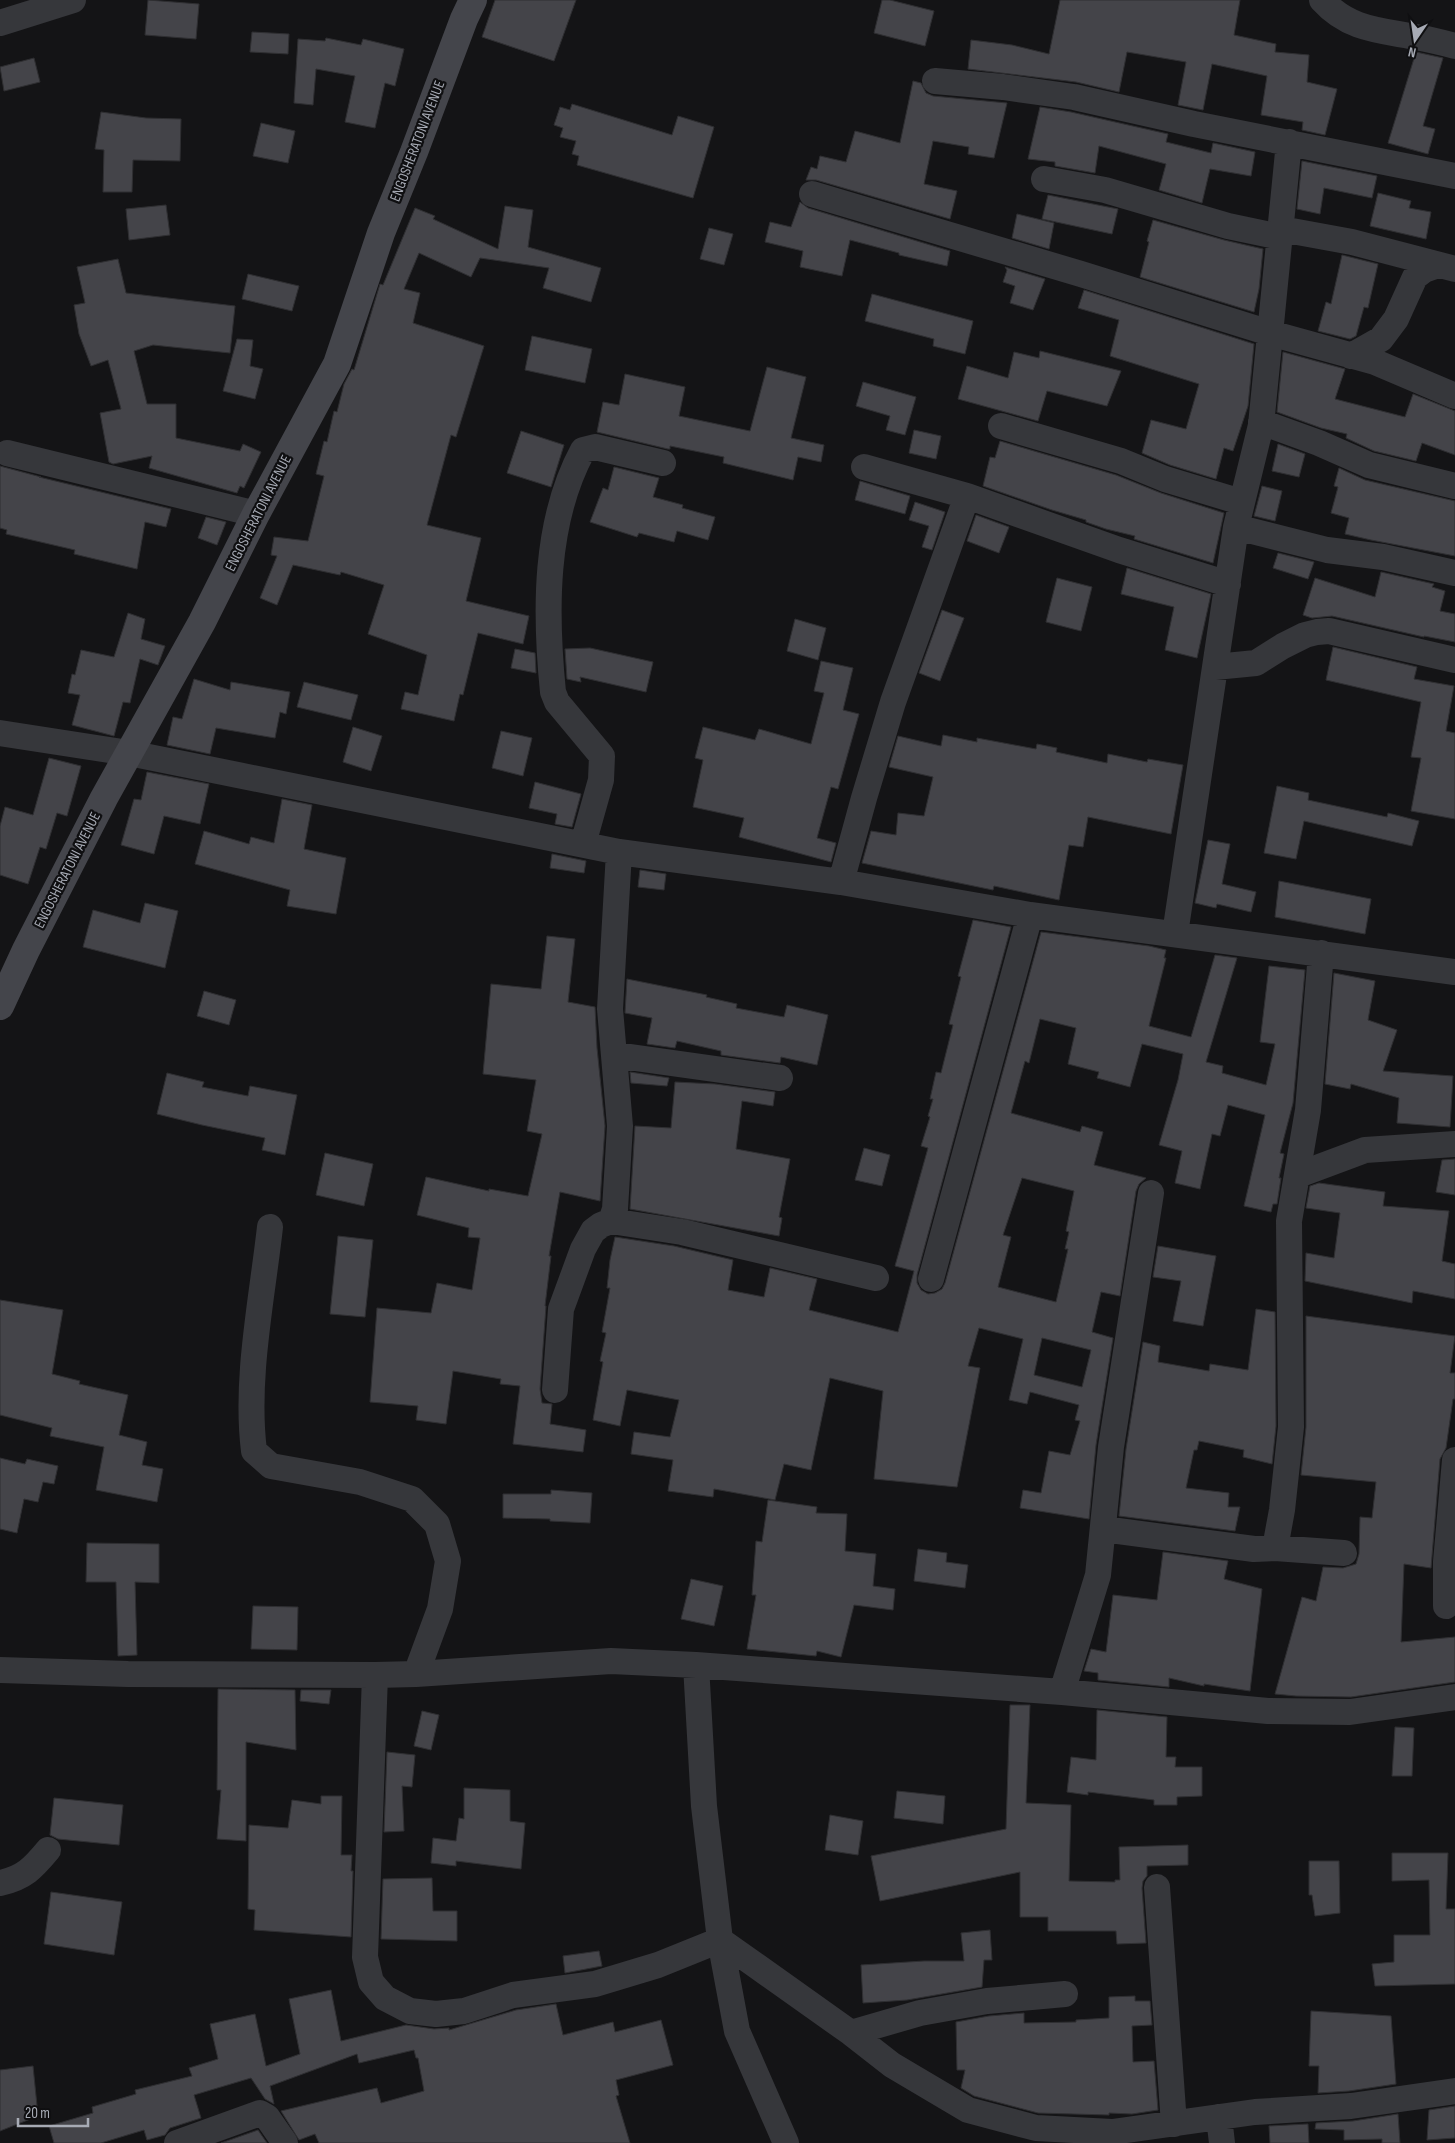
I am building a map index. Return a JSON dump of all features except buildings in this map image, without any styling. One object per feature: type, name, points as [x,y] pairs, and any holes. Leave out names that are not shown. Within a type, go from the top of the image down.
[{"type":"street","points":[[10,14],[73,0]]},
{"type":"street","name":"ENGOSHERATONI AVENUE","points":[[0,1006],[26,950],[129,753],[202,622],[256,514],[337,364],[381,233],[473,0]]},
{"type":"street","points":[[1322,0],[1332,11],[1354,24],[1382,32],[1455,46]]},
{"type":"street","points":[[935,81],[1003,86],[1074,97],[1455,176]]},
{"type":"street","points":[[1175,934],[1238,515],[1261,422],[1289,142]]},
{"type":"street","points":[[1044,179],[1105,190],[1228,226],[1352,242],[1447,267]]},
{"type":"street","points":[[812,194],[1081,274],[1270,333],[1375,362],[1455,396]]},
{"type":"street","points":[[1351,356],[1381,339],[1396,319],[1415,277],[1424,270],[1447,267]]},
{"type":"street","points":[[1261,422],[1319,442],[1369,465],[1455,486]]},
{"type":"street","points":[[1001,426],[1121,461],[1165,479],[1238,515],[1327,550],[1383,557],[1455,572]]},
{"type":"street","points":[[583,844],[601,780],[603,765],[602,756],[598,750],[556,702],[553,692],[548,601],[552,552],[564,494],[583,450],[595,447],[663,463]]},
{"type":"street","points":[[7,453],[256,514]]},
{"type":"street","points":[[864,468],[967,496],[1119,550],[1228,584]]},
{"type":"street","points":[[841,882],[893,702],[967,496]]},
{"type":"street","points":[[1215,667],[1256,663],[1305,635],[1323,632],[1455,660]]},
{"type":"street","points":[[0,733],[129,753],[618,852],[841,882],[1030,915],[1455,972]]},
{"type":"street","points":[[611,1221],[614,1209],[620,1126],[610,1009],[618,852]]},
{"type":"street","points":[[931,1279],[1030,915]]},
{"type":"street","points":[[1275,1548],[1282,1510],[1290,1427],[1289,1222],[1308,1110],[1321,953]]},
{"type":"street","points":[[615,1055],[780,1078]]},
{"type":"street","points":[[1298,1175],[1366,1150],[1455,1144]]},
{"type":"street","points":[[1062,1692],[1098,1575],[1111,1447],[1151,1193]]},
{"type":"street","points":[[555,1390],[561,1309],[583,1249],[593,1231],[611,1221],[682,1232],[876,1278]]},
{"type":"street","points":[[270,1227],[250,1419],[254,1451],[271,1466],[360,1482],[412,1499],[437,1524],[448,1561],[440,1609],[416,1674]]},
{"type":"street","points":[[1446,1606],[1446,1562],[1455,1460]]},
{"type":"street","points":[[1103,1529],[1248,1548],[1275,1548],[1344,1554]]},
{"type":"street","points":[[0,1670],[128,1674],[376,1675],[611,1661],[696,1665],[1062,1692],[1268,1712],[1350,1712],[1455,1698]]},
{"type":"street","points":[[696,1665],[704,1806],[720,1940],[737,2031],[786,2143]]},
{"type":"street","points":[[376,1675],[365,1956],[371,1982],[385,1998],[410,2012],[436,2014],[464,2011],[513,1995],[594,1984],[658,1965],[720,1940]]},
{"type":"street","points":[[0,1883],[15,1880],[32,1870],[48,1850]]},
{"type":"street","points":[[1157,1887],[1174,2124]]},
{"type":"street","points":[[720,1940],[851,2033],[892,2065],[968,2110],[1036,2128],[1112,2132],[1255,2112],[1351,2106],[1455,2092]]},
{"type":"street","points":[[851,2033],[920,2012],[987,2000],[1065,1994]]},
{"type":"street","points":[[177,2143],[260,2113],[267,2117],[285,2143]]},
{"type":"street","points":[[1219,2117],[1222,2143]]}]
